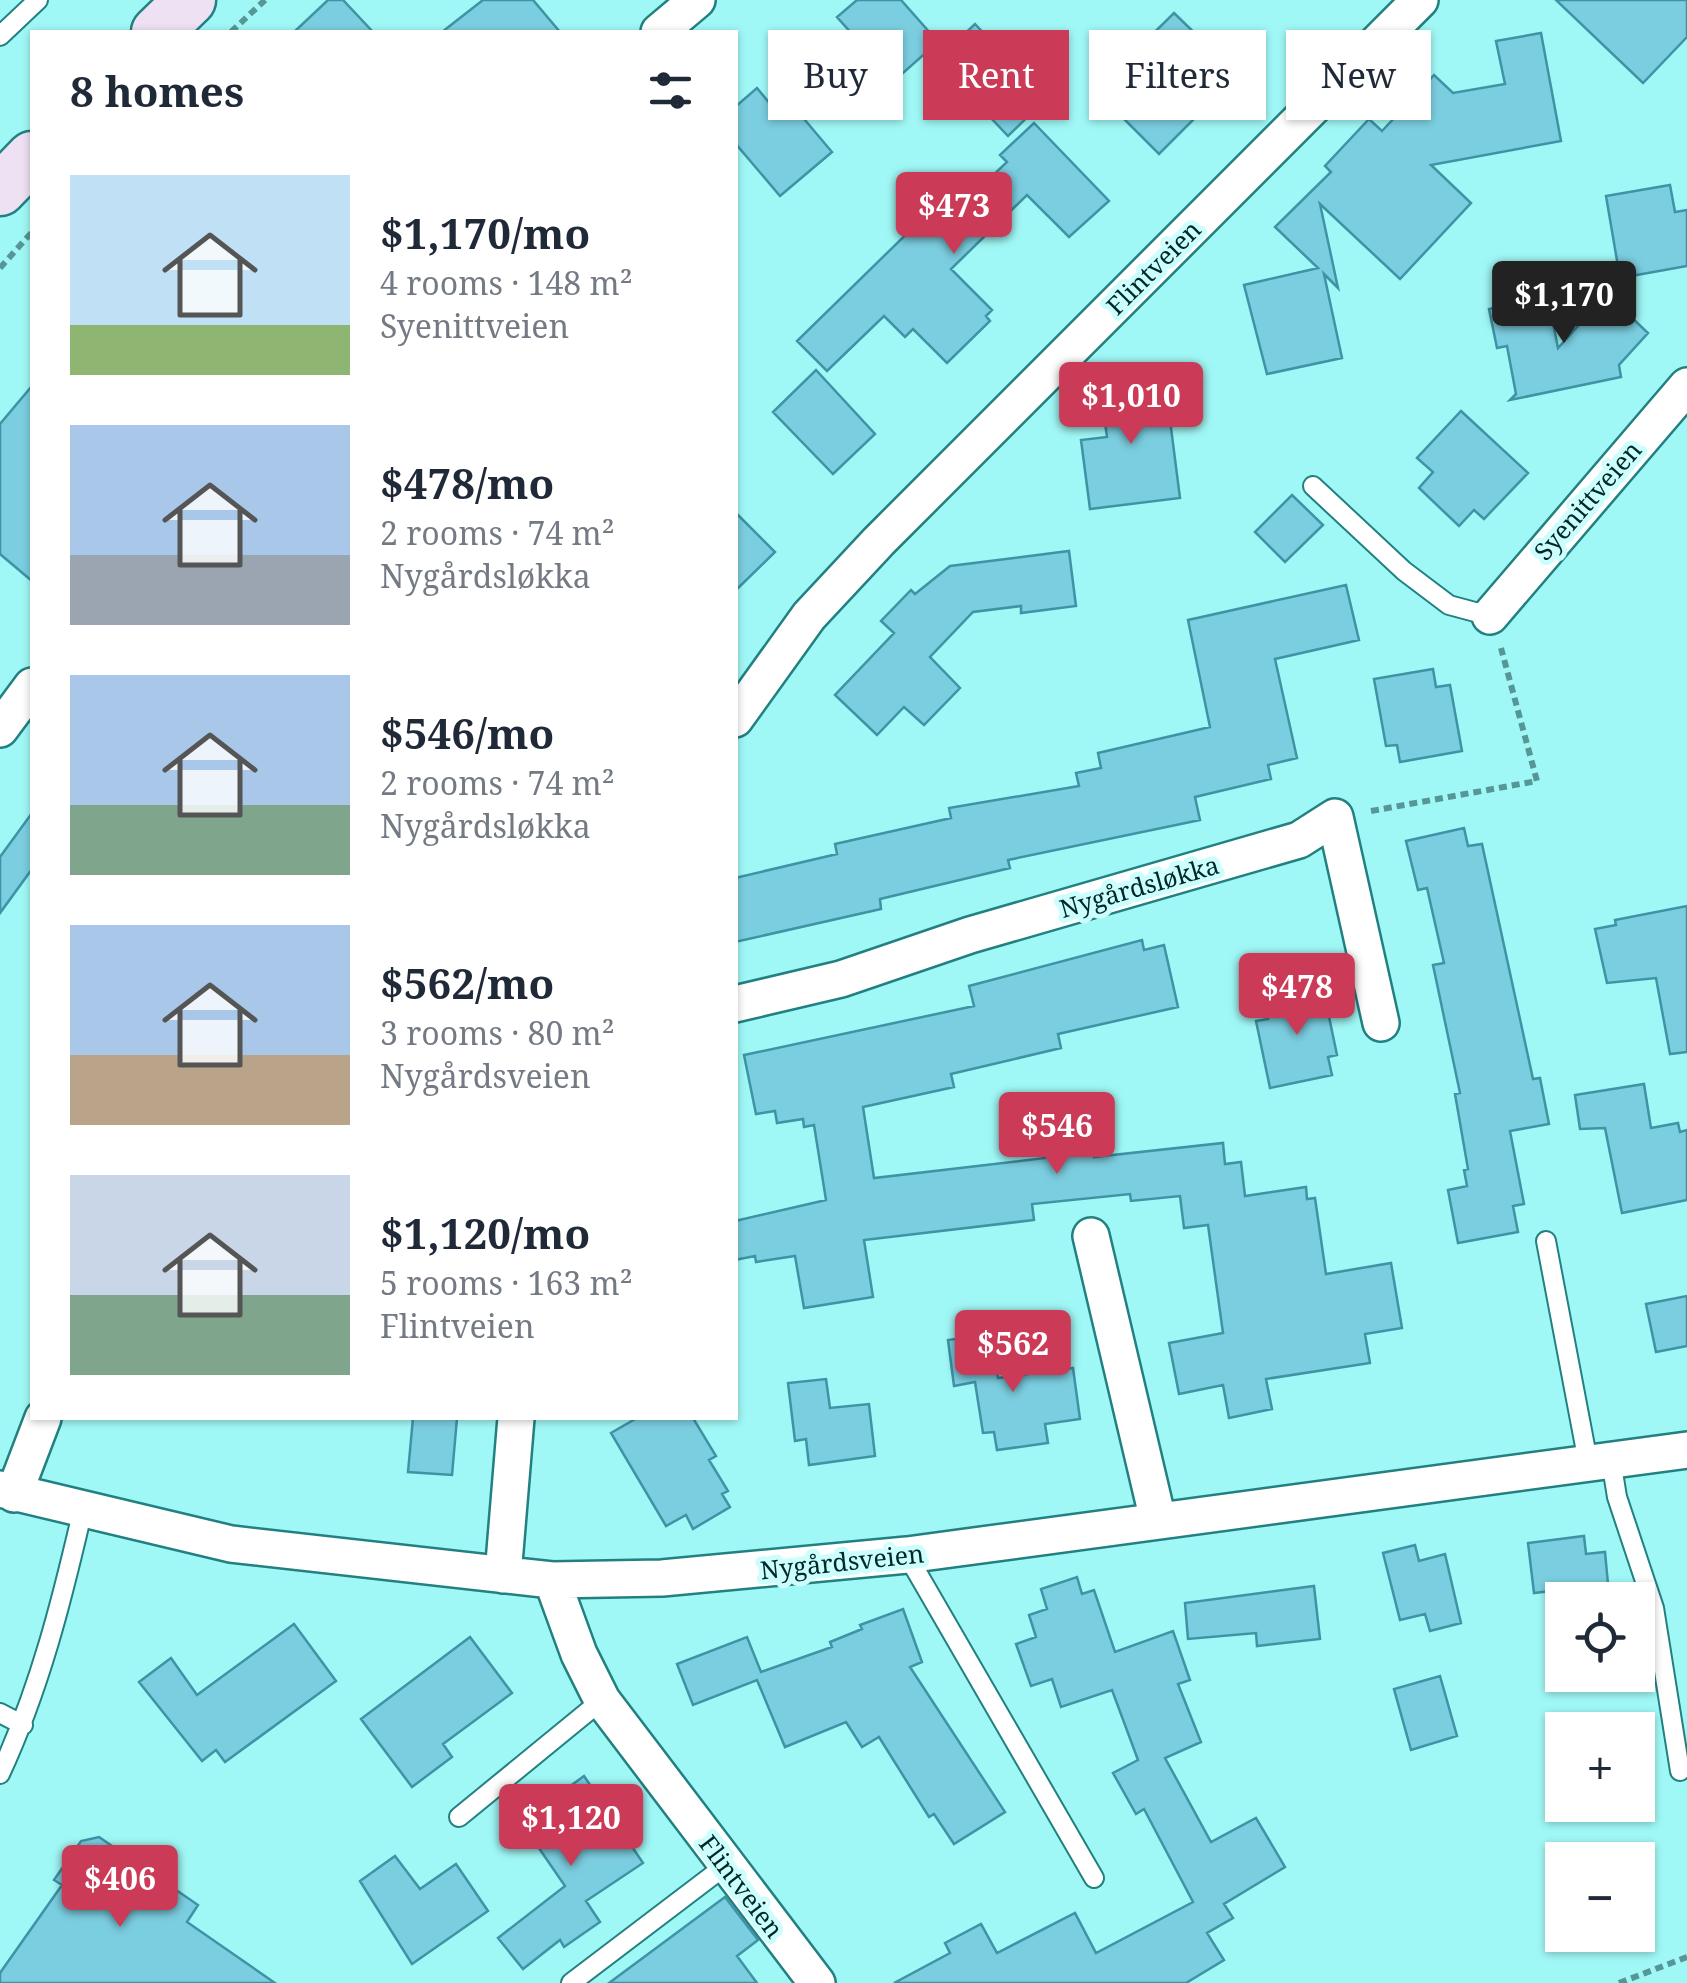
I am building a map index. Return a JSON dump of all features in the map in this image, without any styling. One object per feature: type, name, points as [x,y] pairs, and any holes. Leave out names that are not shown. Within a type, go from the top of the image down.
[{"type":"main road","points":[[159,30],[190,0]]},
{"type":"main road","points":[[0,190],[30,159]]},
{"type":"street","points":[[662,30],[697,0]]},
{"type":"street","name":"Flintveien","points":[[738,715],[809,616],[879,541],[1420,0]]},
{"type":"street","name":"Syenittveien","points":[[1490,616],[1687,386]]},
{"type":"street","points":[[0,728],[30,689]]},
{"type":"street","points":[[1335,817],[1381,1023]]},
{"type":"street","name":"Nygårdsløkka","points":[[738,1003],[841,979],[970,935],[1300,840],[1335,817]]},
{"type":"street","points":[[1091,1236],[1158,1520]]},
{"type":"street","points":[[7,1492],[42,1420]]},
{"type":"street","points":[[502,1576],[516,1420]]},
{"type":"street","name":"Nygårdsveien","points":[[7,1492],[232,1544],[552,1580],[662,1578],[907,1555],[1687,1450]]},
{"type":"street","name":"Flintveien","points":[[552,1580],[579,1654],[602,1700],[816,1983]]},
{"type":"lane","points":[[0,36],[38,0]]},
{"type":"lane","points":[[1313,486],[1434,594],[1450,604],[1490,616]]},
{"type":"lane","points":[[1546,1241],[1599,1461],[1617,1498],[1654,1608],[1680,1771]]},
{"type":"lane","points":[[0,1774],[23,1724],[57,1624],[83,1508]]},
{"type":"lane","points":[[907,1555],[1094,1878]]},
{"type":"lane","points":[[459,1817],[602,1700]]},
{"type":"lane","points":[[0,1713],[23,1724]]},
{"type":"lane","points":[[571,1983],[725,1866]]},
{"type":"path","points":[[233,30],[265,0]]},
{"type":"path","points":[[0,268],[30,234]]},
{"type":"path","points":[[1335,817],[1537,781],[1514,684],[1490,616]]},
{"type":"path","points":[[1619,1983],[1687,1957]]},
{"type":"building","points":[[328,0],[343,0],[371,30],[296,30]]},
{"type":"building","points":[[483,0],[533,0],[558,30],[445,30]]},
{"type":"building","points":[[857,0],[901,0],[927,30],[923,30],[923,55],[903,73],[903,30],[849,30],[837,17]]},
{"type":"building","points":[[1556,0],[1687,0],[1687,37],[1643,83]]},
{"type":"building","points":[[1174,13],[1192,30],[1157,30]]},
{"type":"building","points":[[1541,33],[1561,141],[1431,165],[1471,203],[1400,279],[1320,204],[1338,288],[1324,274],[1342,358],[1267,374],[1244,285],[1318,268],[1275,227],[1331,172],[1325,166],[1368,120],[1382,131],[1392,120],[1431,120],[1434,75],[1453,93],[1505,84],[1496,41]]},
{"type":"building","points":[[757,88],[768,101],[768,120],[805,120],[832,152],[780,196],[738,147],[738,104]]},
{"type":"building","points":[[993,120],[1024,120],[1008,136]]},
{"type":"building","points":[[1125,120],[1193,120],[1159,154]]},
{"type":"building","points":[[1034,123],[1109,201],[1069,237],[1027,195],[951,269],[992,310],[986,316],[990,321],[947,363],[913,329],[905,337],[884,316],[827,371],[797,341],[930,211],[942,224],[1007,162],[1000,155]]},
{"type":"building","points":[[1670,185],[1675,212],[1687,210],[1687,266],[1620,278],[1606,196]]},
{"type":"building","points":[[1607,294],[1648,333],[1619,365],[1621,377],[1510,400],[1516,394],[1507,346],[1497,348],[1489,309],[1548,298],[1558,348]]},
{"type":"building","points":[[816,370],[875,434],[833,474],[773,412]]},
{"type":"building","points":[[1151,371],[1159,421],[1170,420],[1180,498],[1090,509],[1081,440],[1107,437],[1099,378]]},
{"type":"building","points":[[30,388],[30,579],[0,554],[0,424]]},
{"type":"building","points":[[1461,411],[1528,473],[1484,519],[1474,510],[1459,526],[1419,488],[1433,472],[1417,458]]},
{"type":"building","points":[[1292,495],[1323,525],[1285,562],[1255,532]]},
{"type":"building","points":[[738,515],[775,552],[738,588]]},
{"type":"building","points":[[1069,551],[1076,606],[1021,613],[1021,606],[973,612],[930,657],[960,688],[924,725],[904,707],[877,735],[835,695],[894,633],[881,621],[911,590],[915,594],[950,566]]},
{"type":"building","points":[[1346,585],[1359,640],[1275,659],[1297,758],[1268,765],[1271,779],[1195,797],[1200,820],[1008,860],[1010,868],[880,899],[881,909],[738,941],[738,877],[837,854],[835,844],[951,818],[949,808],[1079,786],[1076,773],[1101,768],[1098,753],[1210,727],[1188,620]]},
{"type":"building","points":[[1433,669],[1436,687],[1450,685],[1462,751],[1400,762],[1397,745],[1386,746],[1374,679]]},
{"type":"building","points":[[30,816],[30,872],[0,913],[0,857]]},
{"type":"building","points":[[1464,828],[1468,846],[1482,844],[1533,1079],[1540,1078],[1549,1124],[1510,1131],[1524,1204],[1513,1206],[1518,1232],[1458,1243],[1448,1190],[1467,1186],[1464,1170],[1468,1169],[1455,1094],[1460,1093],[1433,965],[1444,963],[1427,888],[1418,890],[1406,841]]},
{"type":"building","points":[[1687,906],[1687,1052],[1670,1054],[1656,978],[1607,983],[1595,929],[1616,925],[1615,920]]},
{"type":"building","points":[[1142,940],[1144,950],[1164,945],[1178,1007],[1058,1034],[1061,1048],[951,1074],[954,1087],[863,1107],[874,1178],[1045,1158],[1044,1146],[1092,1141],[1094,1157],[1223,1143],[1225,1164],[1241,1162],[1245,1196],[1306,1187],[1307,1199],[1315,1198],[1326,1274],[1391,1263],[1402,1328],[1365,1334],[1370,1363],[1266,1379],[1272,1409],[1229,1418],[1223,1385],[1179,1394],[1169,1343],[1223,1333],[1208,1225],[1184,1228],[1180,1196],[1131,1201],[1130,1194],[1032,1204],[1034,1220],[864,1240],[873,1297],[804,1308],[795,1256],[756,1262],[755,1256],[738,1259],[738,1220],[826,1200],[814,1125],[804,1127],[803,1119],[777,1123],[775,1111],[756,1114],[744,1055],[974,1006],[969,986]]},
{"type":"building","points":[[1323,988],[1337,1055],[1328,1057],[1332,1075],[1270,1088],[1256,1021],[1268,1019],[1264,1001]]},
{"type":"building","points":[[1644,1084],[1651,1128],[1678,1123],[1680,1132],[1687,1130],[1687,1200],[1622,1213],[1605,1128],[1580,1129],[1575,1095]]},
{"type":"building","points":[[1687,1296],[1687,1346],[1656,1352],[1646,1304]]},
{"type":"building","points":[[992,1334],[998,1378],[1073,1368],[1080,1419],[1045,1424],[1048,1443],[997,1450],[994,1432],[983,1433],[975,1382],[954,1386],[948,1340]]},
{"type":"building","points":[[826,1379],[830,1408],[869,1404],[875,1456],[809,1465],[806,1439],[795,1441],[788,1383]]},
{"type":"building","points":[[413,1420],[457,1420],[452,1475],[408,1472]]},
{"type":"building","points":[[634,1420],[694,1420],[716,1456],[709,1460],[728,1491],[722,1494],[730,1507],[693,1529],[686,1515],[666,1526],[611,1433]]},
{"type":"building","points":[[1584,1536],[1586,1554],[1605,1552],[1608,1582],[1545,1582],[1545,1592],[1534,1593],[1528,1543]]},
{"type":"building","points":[[1415,1545],[1419,1561],[1445,1554],[1461,1623],[1430,1631],[1425,1614],[1400,1620],[1383,1553]]},
{"type":"building","points":[[1077,1577],[1082,1594],[1094,1590],[1115,1652],[1173,1631],[1190,1680],[1178,1684],[1201,1742],[1165,1758],[1211,1842],[1256,1818],[1285,1867],[1224,1904],[1233,1918],[1207,1933],[1224,1960],[1186,1983],[894,1983],[950,1953],[945,1943],[981,1924],[997,1953],[1075,1913],[1096,1953],[1193,1902],[1144,1809],[1136,1814],[1113,1773],[1138,1760],[1112,1690],[1061,1707],[1052,1679],[1031,1686],[1016,1644],[1036,1637],[1029,1615],[1047,1609],[1041,1589]]},
{"type":"building","points":[[1314,1586],[1320,1639],[1257,1646],[1256,1633],[1188,1639],[1185,1603]]},
{"type":"building","points":[[903,1609],[922,1662],[910,1667],[1005,1812],[954,1844],[934,1814],[929,1817],[879,1737],[862,1747],[846,1722],[785,1747],[757,1680],[693,1705],[677,1664],[747,1637],[761,1672],[832,1647],[830,1642],[862,1629],[860,1625]]},
{"type":"building","points":[[294,1624],[336,1681],[225,1762],[216,1750],[202,1761],[139,1682],[171,1658],[197,1695]]},
{"type":"building","points":[[470,1637],[512,1693],[443,1744],[452,1757],[412,1787],[361,1719]]},
{"type":"building","points":[[1440,1676],[1457,1736],[1411,1750],[1394,1689]]},
{"type":"building","points":[[584,1776],[643,1863],[586,1901],[600,1922],[564,1947],[560,1940],[523,1969],[498,1938],[565,1886],[521,1822]]},
{"type":"building","points":[[99,1837],[198,1905],[187,1922],[275,1983],[0,1983],[0,1973],[62,1885],[54,1880],[81,1841]]},
{"type":"building","points":[[395,1856],[420,1889],[456,1864],[488,1911],[412,1964],[360,1881]]},
{"type":"building","points":[[725,1897],[758,1940],[737,1956],[757,1983],[609,1983]]}]
